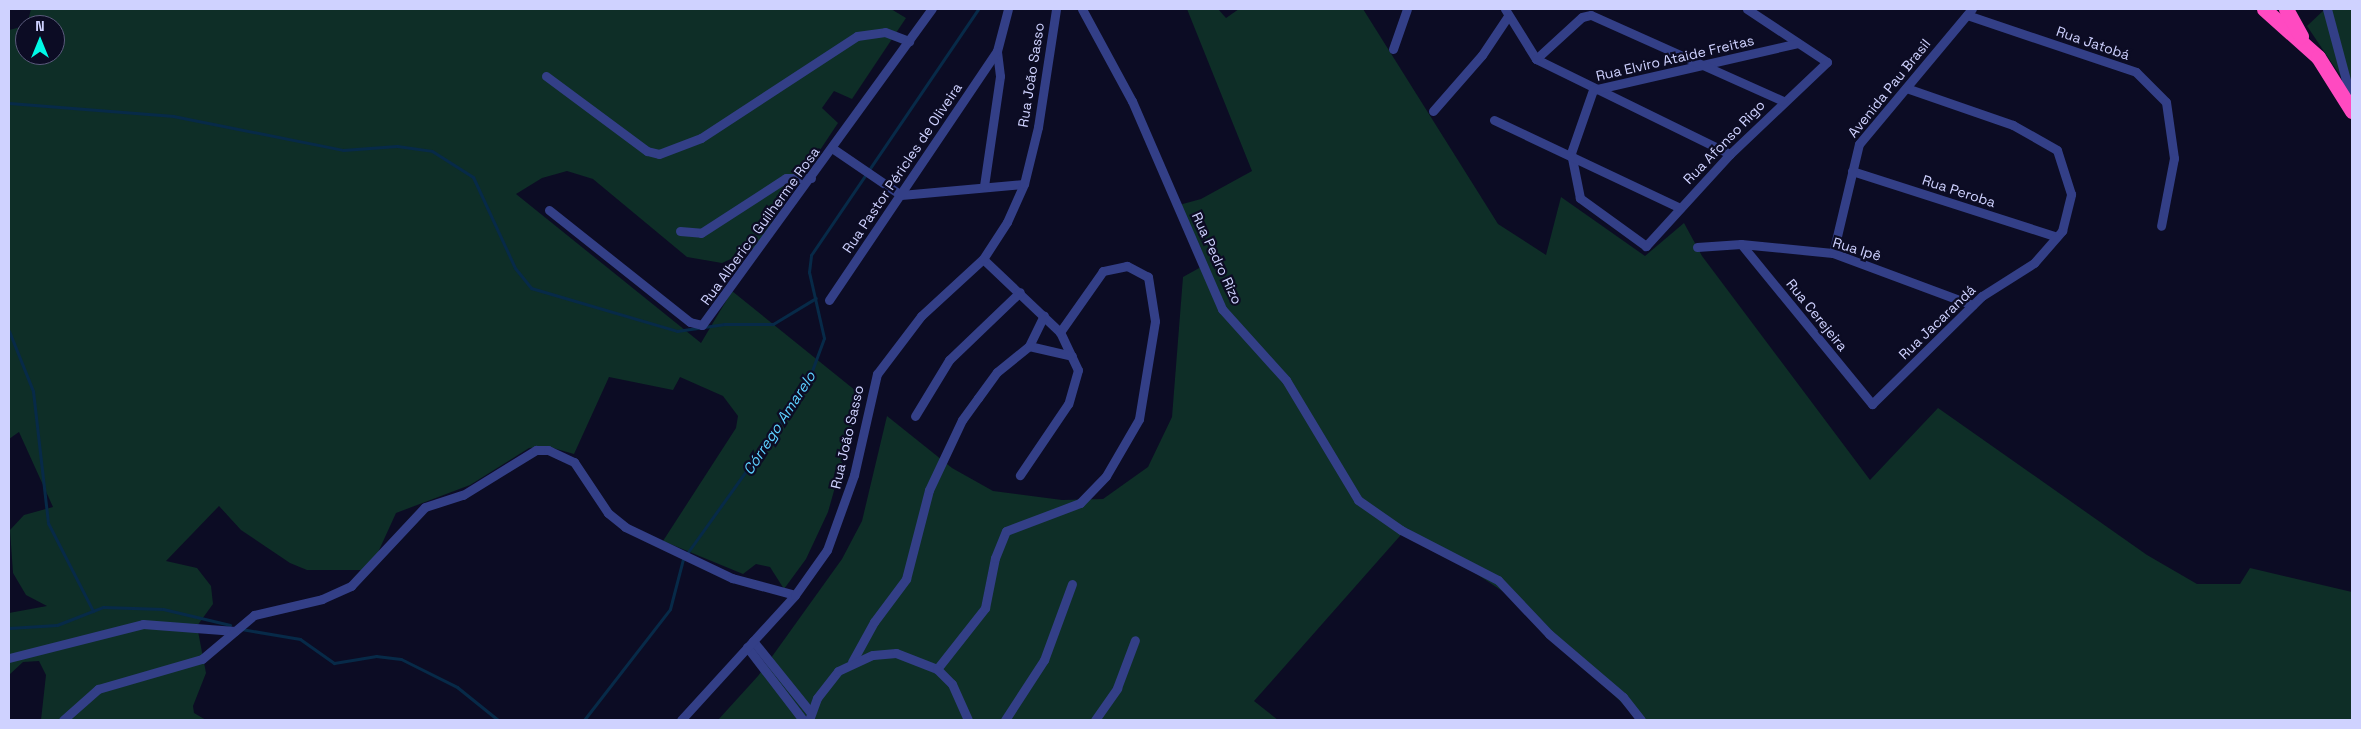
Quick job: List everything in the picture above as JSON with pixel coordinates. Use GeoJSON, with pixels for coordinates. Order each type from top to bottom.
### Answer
{"type":"FeatureCollection","features":[{"type":"Feature","properties":{"kind":"highway"},"geometry":{"type":"LineString","coordinates":[[2264,9],[2304,41]]}},
{"type":"Feature","properties":{"kind":"highway"},"geometry":{"type":"LineString","coordinates":[[2286,9],[2304,41],[2352,111]]}},
{"type":"Feature","properties":{"kind":"street","name":"Rua Alberico Guilherme Rosa"},"geometry":{"type":"LineString","coordinates":[[550,210],[690,322],[702,325],[811,178],[932,9]]}},
{"type":"Feature","properties":{"kind":"street"},"geometry":{"type":"LineString","coordinates":[[984,186],[1000,76],[998,51],[1008,9]]}},
{"type":"Feature","properties":{"kind":"street","name":"Rua João Sasso"},"geometry":{"type":"LineString","coordinates":[[681,720],[795,594],[837,530],[877,374],[920,316],[983,259],[1024,184],[1038,127],[1056,9]]}},
{"type":"Feature","properties":{"kind":"street","name":"Rua Pedro Rizo"},"geometry":{"type":"LineString","coordinates":[[1082,9],[1132,101],[1222,309],[1286,380],[1358,500],[1401,530],[1498,580],[1549,634],[1623,697],[1641,720]]}},
{"type":"Feature","properties":{"kind":"street"},"geometry":{"type":"LineString","coordinates":[[1393,49],[1407,9]]}},
{"type":"Feature","properties":{"kind":"street"},"geometry":{"type":"LineString","coordinates":[[1746,9],[1798,43]]}},
{"type":"Feature","properties":{"kind":"street"},"geometry":{"type":"LineString","coordinates":[[2327,9],[2352,102]]}},
{"type":"Feature","properties":{"kind":"street"},"geometry":{"type":"LineString","coordinates":[[1433,111],[1482,55],[1506,12],[1536,59],[1593,90],[1730,154]]}},
{"type":"Feature","properties":{"kind":"street","name":"Avenida Pau Brasil"},"geometry":{"type":"LineString","coordinates":[[1833,254],[1858,144],[1969,12]]}},
{"type":"Feature","properties":{"kind":"street","name":"Rua Jatobá"},"geometry":{"type":"LineString","coordinates":[[1969,12],[2136,72],[2166,102],[2174,158],[2160,226]]}},
{"type":"Feature","properties":{"kind":"street"},"geometry":{"type":"LineString","coordinates":[[1536,59],[1582,17],[1590,15],[1783,101]]}},
{"type":"Feature","properties":{"kind":"street"},"geometry":{"type":"LineString","coordinates":[[546,76],[646,151],[659,154],[701,138],[857,36],[885,32],[909,41]]}},
{"type":"Feature","properties":{"kind":"street","name":"Rua Afonso Rigo"},"geometry":{"type":"LineString","coordinates":[[1571,153],[1582,200],[1646,246],[1730,154],[1783,101],[1827,62],[1798,43]]}},
{"type":"Feature","properties":{"kind":"street","name":"Rua Elviro Ataide Freitas"},"geometry":{"type":"LineString","coordinates":[[1571,153],[1593,90],[1798,43]]}},
{"type":"Feature","properties":{"kind":"street","name":"Rua Pastor Péricles de Oliveira"},"geometry":{"type":"LineString","coordinates":[[829,300],[998,51]]}},
{"type":"Feature","properties":{"kind":"street","name":"Rua Jacarandá"},"geometry":{"type":"LineString","coordinates":[[1872,404],[1973,305],[2034,263],[2057,237],[2071,194],[2058,150],[2012,126],[1906,88]]}},
{"type":"Feature","properties":{"kind":"street"},"geometry":{"type":"LineString","coordinates":[[1494,120],[1571,153],[1680,208]]}},
{"type":"Feature","properties":{"kind":"street"},"geometry":{"type":"LineString","coordinates":[[832,148],[901,195],[918,197],[984,186],[1024,184]]}},
{"type":"Feature","properties":{"kind":"street","name":"Rua Peroba"},"geometry":{"type":"LineString","coordinates":[[1852,172],[2057,237]]}},
{"type":"Feature","properties":{"kind":"street"},"geometry":{"type":"LineString","coordinates":[[680,231],[701,233],[786,178],[811,178]]}},
{"type":"Feature","properties":{"kind":"street","name":"Rua Ipê"},"geometry":{"type":"LineString","coordinates":[[1697,247],[1741,244],[1833,254],[1973,305]]}},
{"type":"Feature","properties":{"kind":"street","name":"Rua Cerejeira"},"geometry":{"type":"LineString","coordinates":[[1741,244],[1872,404]]}},
{"type":"Feature","properties":{"kind":"street"},"geometry":{"type":"LineString","coordinates":[[983,259],[1020,292],[1060,332],[1078,370],[1070,398],[1020,475]]}},
{"type":"Feature","properties":{"kind":"street"},"geometry":{"type":"LineString","coordinates":[[938,670],[985,608],[995,558],[1006,532],[1080,503],[1106,476],[1139,419],[1155,320],[1148,277],[1127,266],[1103,272],[1060,332]]}},
{"type":"Feature","properties":{"kind":"street"},"geometry":{"type":"LineString","coordinates":[[915,416],[948,360],[1020,292]]}},
{"type":"Feature","properties":{"kind":"street"},"geometry":{"type":"LineString","coordinates":[[750,644],[799,719],[808,714],[826,683],[852,662],[906,579],[919,518],[962,420],[997,372],[1029,346],[1044,315]]}},
{"type":"Feature","properties":{"kind":"street"},"geometry":{"type":"LineString","coordinates":[[1029,346],[1072,356]]}},
{"type":"Feature","properties":{"kind":"street"},"geometry":{"type":"LineString","coordinates":[[63,720],[98,689],[202,659],[254,615],[272,608],[322,599],[351,586],[425,507],[463,494],[536,450],[570,459],[615,521],[732,578],[795,594]]}},
{"type":"Feature","properties":{"kind":"street"},"geometry":{"type":"LineString","coordinates":[[1005,720],[1044,660],[1072,584]]}},
{"type":"Feature","properties":{"kind":"street"},"geometry":{"type":"LineString","coordinates":[[9,658],[143,624],[235,630]]}},
{"type":"Feature","properties":{"kind":"street"},"geometry":{"type":"LineString","coordinates":[[1096,720],[1117,688],[1135,640]]}},
{"type":"Feature","properties":{"kind":"street"},"geometry":{"type":"LineString","coordinates":[[750,644],[808,714]]}},
{"type":"Feature","properties":{"kind":"street"},"geometry":{"type":"LineString","coordinates":[[852,662],[896,653],[938,670],[952,684],[968,720]]}},
{"type":"Feature","properties":{"kind":"green space"},"geometry":{"type":"Polygon","coordinates":[[[31,9],[891,9],[906,18],[852,99],[834,91],[822,108],[838,123],[755,248],[722,263],[687,257],[593,179],[567,171],[542,178],[516,194],[701,343],[732,291],[861,395],[828,512],[806,559],[784,589],[770,567],[756,564],[743,574],[663,541],[736,428],[738,416],[723,396],[680,377],[673,390],[609,377],[574,454],[546,446],[529,448],[470,485],[396,513],[370,570],[307,570],[290,563],[241,530],[219,506],[166,561],[197,568],[211,586],[213,604],[197,626],[206,673],[193,706],[194,713],[206,720],[41,720],[46,675],[39,661],[23,662],[9,675],[9,613],[47,606],[26,595],[13,573],[10,530],[24,515],[53,507],[19,432],[9,439],[9,30],[15,28],[15,65],[65,65],[65,15],[30,15],[31,9]]]}},
{"type":"Feature","properties":{"kind":"green space"},"geometry":{"type":"Polygon","coordinates":[[[1187,9],[1218,9],[1226,18],[1239,9],[1363,9],[1498,224],[1546,255],[1561,197],[1645,256],[1684,223],[1702,256],[1870,480],[1938,408],[2147,555],[2197,584],[2240,584],[2250,568],[2352,592],[2352,720],[1639,720],[1525,606],[1407,528],[1254,701],[1278,720],[718,720],[758,676],[842,559],[862,521],[887,416],[952,468],[993,491],[1062,500],[1103,499],[1148,467],[1172,417],[1183,277],[1201,267],[1179,205],[1201,199],[1252,171],[1187,9]]]}},
{"type":"Feature","properties":{"kind":"green space"},"geometry":{"type":"Polygon","coordinates":[[[2325,9],[2352,9],[2352,93],[2307,26],[2325,9]]]}},
{"type":"Feature","properties":{"kind":"waterway","name":"Córrego Amarelo"},"geometry":{"type":"LineString","coordinates":[[584,720],[670,609],[683,559],[806,387],[824,338],[809,272],[811,255],[978,9]]}},
{"type":"Feature","properties":{"kind":"waterway"},"geometry":{"type":"LineString","coordinates":[[9,103],[173,116],[343,150],[397,146],[432,151],[473,177],[515,268],[531,288],[677,331],[724,324],[773,324],[816,298]]}},
{"type":"Feature","properties":{"kind":"waterway"},"geometry":{"type":"LineString","coordinates":[[9,331],[33,391],[48,523],[93,611]]}},
{"type":"Feature","properties":{"kind":"waterway"},"geometry":{"type":"LineString","coordinates":[[9,628],[57,625],[103,607],[163,609],[230,625]]}},
{"type":"Feature","properties":{"kind":"waterway"},"geometry":{"type":"LineString","coordinates":[[241,629],[300,639],[334,663],[376,656],[401,659],[457,687],[498,720]]}}]}
